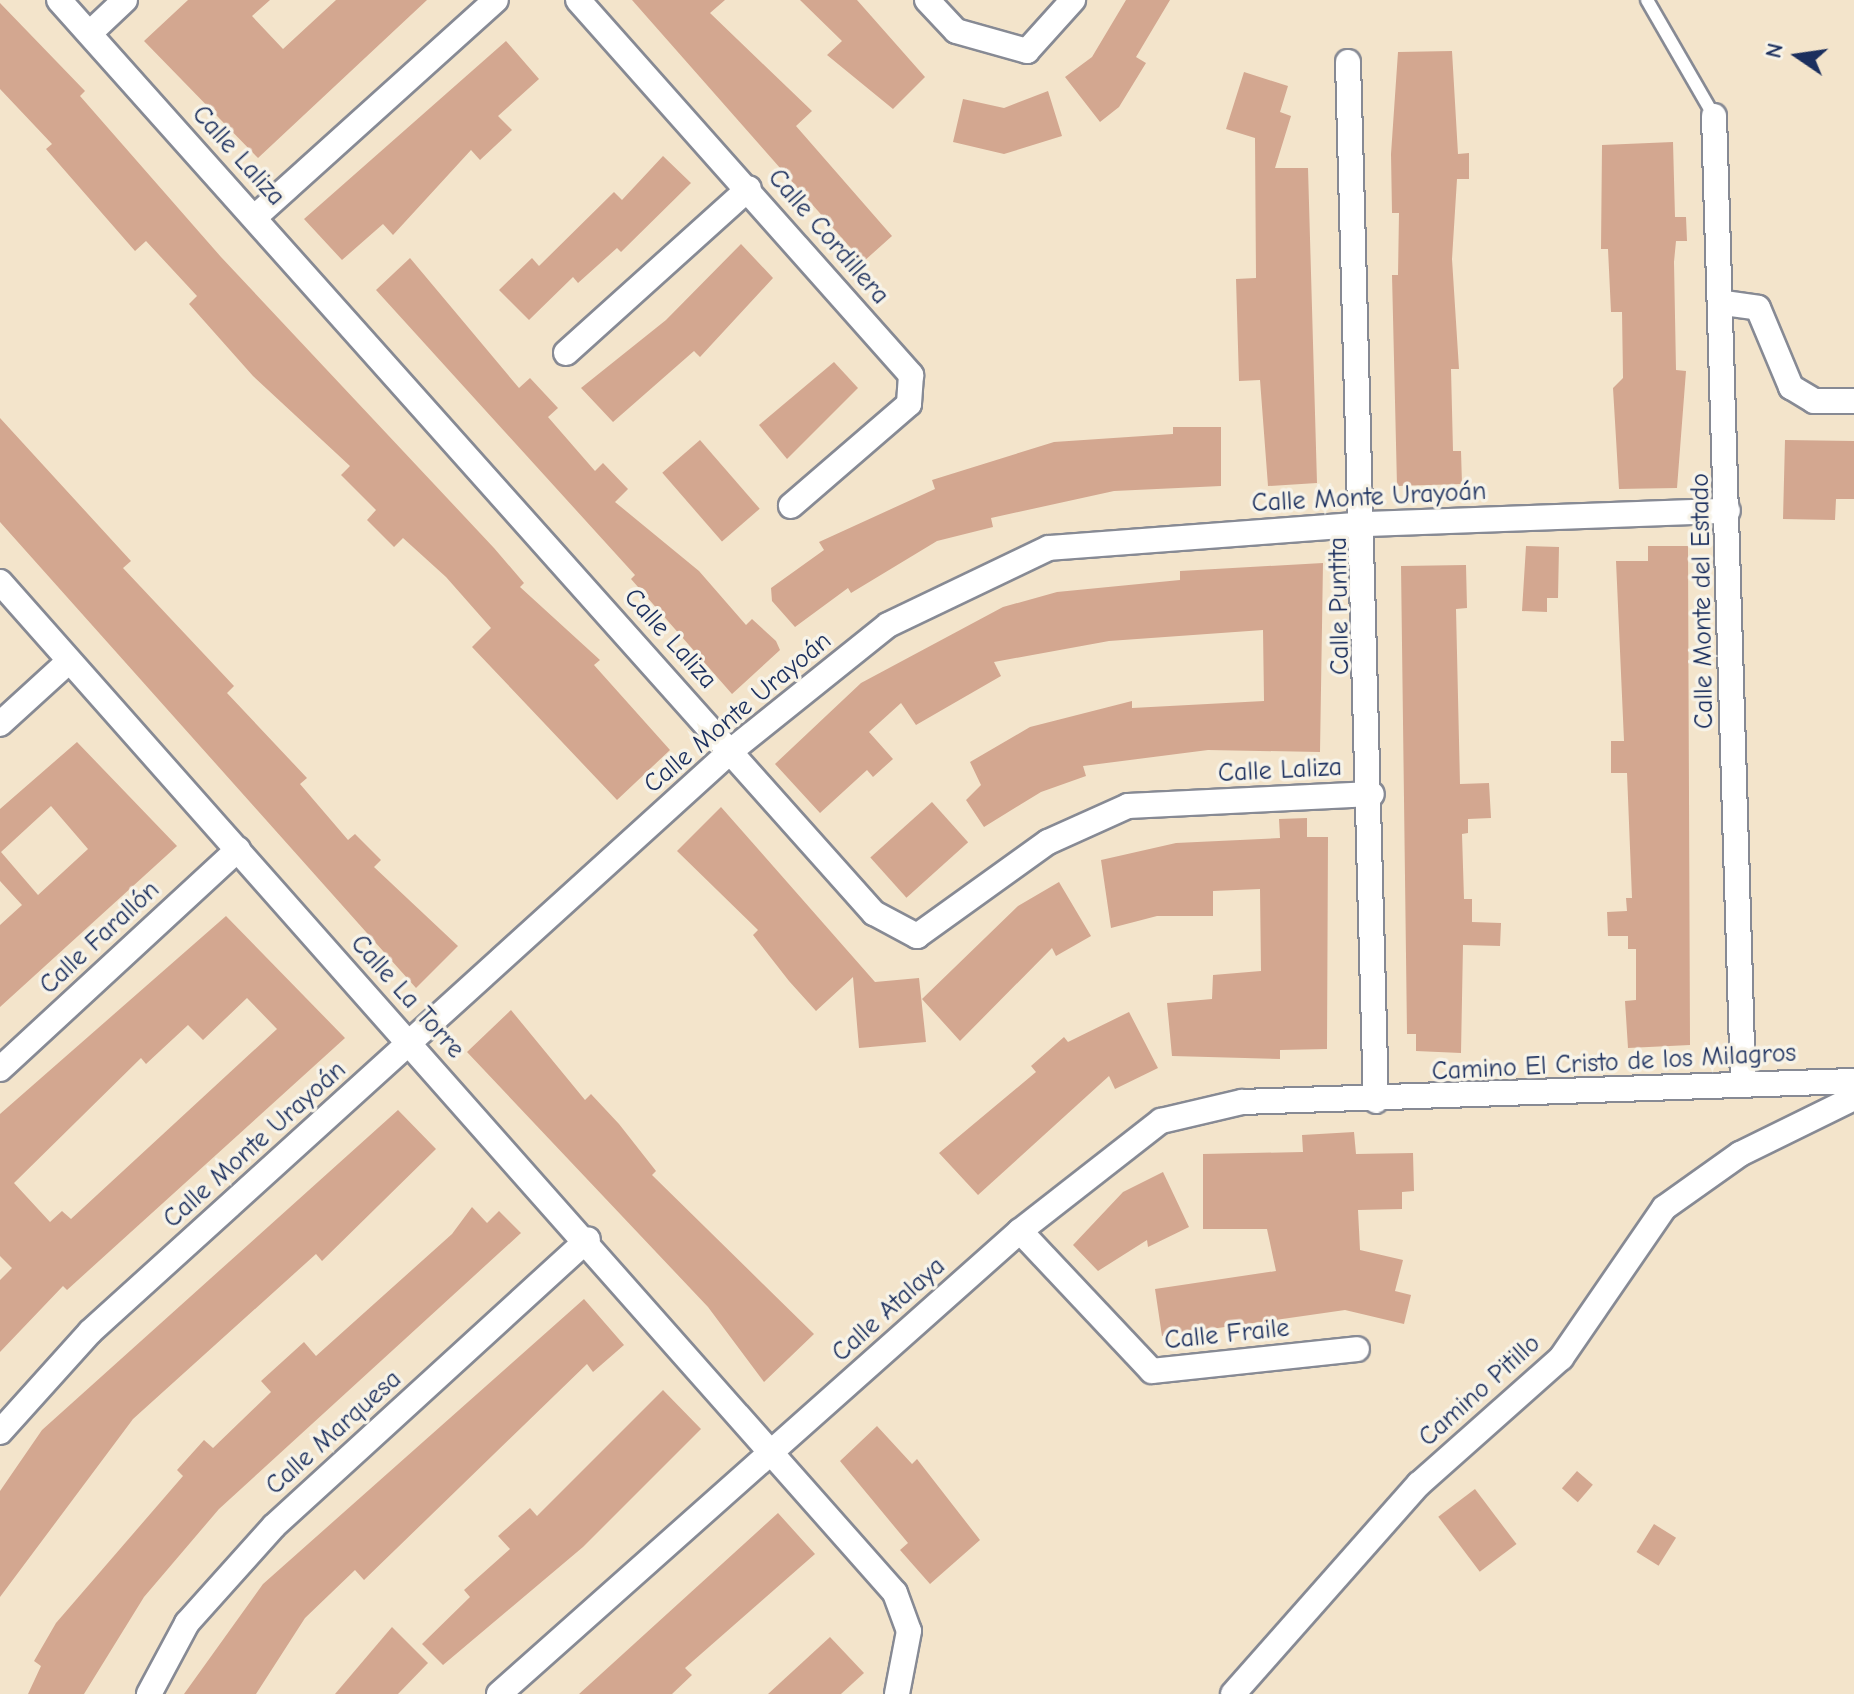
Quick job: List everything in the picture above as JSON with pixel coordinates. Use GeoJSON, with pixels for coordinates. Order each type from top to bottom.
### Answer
{"type":"FeatureCollection","features":[{"type":"Feature","properties":{"kind":"street","name":"Calle Laliza"},"geometry":{"type":"LineString","coordinates":[[59,0],[732,750],[874,913],[917,936],[1048,842],[1128,806],[1372,794]]}},
{"type":"Feature","properties":{"kind":"street"},"geometry":{"type":"LineString","coordinates":[[90,33],[125,0]]}},
{"type":"Feature","properties":{"kind":"street"},"geometry":{"type":"LineString","coordinates":[[255,217],[496,0]]}},
{"type":"Feature","properties":{"kind":"street","name":"Calle Cordillera"},"geometry":{"type":"LineString","coordinates":[[578,0],[749,188],[911,375],[909,404],[791,506]]}},
{"type":"Feature","properties":{"kind":"street"},"geometry":{"type":"LineString","coordinates":[[927,0],[956,31],[1027,51],[1073,0]]}},
{"type":"Feature","properties":{"kind":"street","name":"Calle Puntita"},"geometry":{"type":"LineString","coordinates":[[1348,62],[1366,524],[1376,1101]]}},
{"type":"Feature","properties":{"kind":"street","name":"Calle Monte del Estado"},"geometry":{"type":"LineString","coordinates":[[1714,116],[1724,303],[1743,1084]]}},
{"type":"Feature","properties":{"kind":"street"},"geometry":{"type":"LineString","coordinates":[[566,353],[749,188]]}},
{"type":"Feature","properties":{"kind":"street"},"geometry":{"type":"LineString","coordinates":[[1724,303],[1758,308],[1791,387],[1814,401],[1854,401]]}},
{"type":"Feature","properties":{"kind":"street","name":"Calle Monte Urayoán"},"geometry":{"type":"LineString","coordinates":[[0,1432],[90,1332],[732,750],[888,625],[1049,548],[1366,524],[1728,511]]}},
{"type":"Feature","properties":{"kind":"street","name":"Calle La Torre"},"geometry":{"type":"LineString","coordinates":[[0,582],[588,1239],[895,1593],[909,1631],[897,1694]]}},
{"type":"Feature","properties":{"kind":"street"},"geometry":{"type":"LineString","coordinates":[[0,724],[69,661]]}},
{"type":"Feature","properties":{"kind":"street","name":"Calle Farallón"},"geometry":{"type":"LineString","coordinates":[[0,1069],[238,849]]}},
{"type":"Feature","properties":{"kind":"street","name":"Camino El Cristo de los Milagros"},"geometry":{"type":"LineString","coordinates":[[1376,1101],[1854,1081]]}},
{"type":"Feature","properties":{"kind":"street","name":"Camino Pitillo"},"geometry":{"type":"LineString","coordinates":[[1233,1694],[1419,1484],[1561,1358],[1664,1208],[1740,1154],[1854,1098]]}},
{"type":"Feature","properties":{"kind":"street","name":"Calle Atalaya"},"geometry":{"type":"LineString","coordinates":[[499,1694],[1020,1231],[1161,1121],[1242,1102],[1376,1101]]}},
{"type":"Feature","properties":{"kind":"street","name":"Calle Fraile"},"geometry":{"type":"LineString","coordinates":[[1020,1231],[1152,1371],[1357,1349]]}},
{"type":"Feature","properties":{"kind":"street","name":"Calle Marquesa"},"geometry":{"type":"LineString","coordinates":[[149,1694],[187,1623],[274,1526],[588,1239]]}},
{"type":"Feature","properties":{"kind":"lane"},"geometry":{"type":"LineString","coordinates":[[1647,0],[1714,116]]}},
{"type":"Feature","properties":{"kind":"building"},"geometry":{"type":"Polygon","coordinates":[[[188,0],[270,0],[252,16],[283,49],[336,0],[427,0],[258,158],[144,41],[188,0]]]}},
{"type":"Feature","properties":{"kind":"building"},"geometry":{"type":"Polygon","coordinates":[[[632,0],[725,0],[710,13],[812,111],[796,126],[892,236],[863,262],[632,0]]]}},
{"type":"Feature","properties":{"kind":"building"},"geometry":{"type":"Polygon","coordinates":[[[800,0],[857,0],[925,77],[893,109],[827,55],[842,41],[800,0]]]}},
{"type":"Feature","properties":{"kind":"building"},"geometry":{"type":"Polygon","coordinates":[[[1126,0],[1170,0],[1136,57],[1146,63],[1119,107],[1100,122],[1065,77],[1092,57],[1126,0]]]}},
{"type":"Feature","properties":{"kind":"building"},"geometry":{"type":"Polygon","coordinates":[[[0,3],[85,91],[80,96],[221,257],[494,548],[524,583],[520,587],[600,660],[594,665],[670,750],[617,800],[472,647],[491,628],[446,577],[403,538],[394,547],[367,520],[376,510],[341,475],[350,466],[253,376],[189,304],[197,296],[146,241],[135,251],[46,149],[52,144],[0,89],[0,3]]]}},
{"type":"Feature","properties":{"kind":"building"},"geometry":{"type":"Polygon","coordinates":[[[506,41],[539,79],[498,116],[512,130],[480,160],[471,150],[393,235],[383,224],[342,260],[304,219],[506,41]]]}},
{"type":"Feature","properties":{"kind":"building"},"geometry":{"type":"Polygon","coordinates":[[[1452,51],[1458,154],[1469,153],[1469,179],[1457,179],[1452,259],[1459,369],[1451,369],[1453,451],[1461,451],[1462,484],[1397,486],[1392,275],[1398,275],[1399,213],[1392,213],[1391,154],[1398,52],[1452,51]]]}},
{"type":"Feature","properties":{"kind":"building"},"geometry":{"type":"Polygon","coordinates":[[[1244,72],[1288,86],[1280,112],[1291,116],[1275,168],[1308,168],[1317,483],[1268,486],[1260,380],[1239,381],[1236,279],[1256,278],[1255,138],[1226,129],[1244,72]]]}},
{"type":"Feature","properties":{"kind":"building"},"geometry":{"type":"Polygon","coordinates":[[[1048,91],[1062,136],[1004,154],[953,142],[963,99],[1004,108],[1048,91]]]}},
{"type":"Feature","properties":{"kind":"building"},"geometry":{"type":"Polygon","coordinates":[[[1673,142],[1675,217],[1686,217],[1687,241],[1676,241],[1674,262],[1676,370],[1686,371],[1677,488],[1619,489],[1613,388],[1623,378],[1622,312],[1611,312],[1608,249],[1601,249],[1602,145],[1673,142]]]}},
{"type":"Feature","properties":{"kind":"building"},"geometry":{"type":"Polygon","coordinates":[[[663,156],[691,183],[621,252],[617,248],[578,283],[573,277],[529,320],[499,290],[532,258],[539,266],[614,192],[622,200],[663,156]]]}},
{"type":"Feature","properties":{"kind":"building"},"geometry":{"type":"Polygon","coordinates":[[[741,244],[773,278],[700,357],[694,351],[613,422],[581,388],[666,320],[741,244]]]}},
{"type":"Feature","properties":{"kind":"building"},"geometry":{"type":"Polygon","coordinates":[[[410,258],[519,388],[530,378],[558,408],[548,417],[595,471],[603,463],[628,489],[615,502],[699,571],[746,625],[752,619],[776,641],[780,650],[732,694],[631,579],[635,575],[376,290],[410,258]]]}},
{"type":"Feature","properties":{"kind":"building"},"geometry":{"type":"Polygon","coordinates":[[[834,362],[858,388],[787,459],[759,425],[834,362]]]}},
{"type":"Feature","properties":{"kind":"building"},"geometry":{"type":"Polygon","coordinates":[[[0,418],[131,561],[123,568],[234,686],[227,693],[307,778],[300,784],[348,840],[355,834],[381,860],[374,867],[458,946],[416,988],[0,522],[0,418]]]}},
{"type":"Feature","properties":{"kind":"building"},"geometry":{"type":"Polygon","coordinates":[[[1173,427],[1221,427],[1221,486],[1114,491],[991,518],[993,527],[937,541],[851,593],[848,588],[795,627],[772,601],[771,588],[824,550],[819,542],[935,489],[932,480],[1054,442],[1173,434],[1173,427]]]}},
{"type":"Feature","properties":{"kind":"building"},"geometry":{"type":"Polygon","coordinates":[[[700,440],[760,509],[722,541],[662,473],[700,440]]]}},
{"type":"Feature","properties":{"kind":"building"},"geometry":{"type":"Polygon","coordinates":[[[1785,440],[1854,441],[1854,499],[1836,499],[1835,520],[1783,519],[1785,440]]]}},
{"type":"Feature","properties":{"kind":"building"},"geometry":{"type":"Polygon","coordinates":[[[1526,546],[1559,547],[1558,598],[1547,598],[1547,612],[1522,611],[1526,546]]]}},
{"type":"Feature","properties":{"kind":"building"},"geometry":{"type":"Polygon","coordinates":[[[1648,546],[1688,546],[1690,1045],[1628,1048],[1625,1001],[1636,1000],[1636,949],[1628,949],[1628,936],[1608,936],[1607,912],[1627,911],[1626,898],[1632,898],[1627,773],[1611,773],[1611,741],[1624,741],[1616,561],[1648,561],[1648,546]]]}},
{"type":"Feature","properties":{"kind":"building"},"geometry":{"type":"Polygon","coordinates":[[[1323,563],[1320,752],[1208,750],[1083,766],[1086,776],[1041,792],[984,827],[966,800],[981,785],[970,762],[1030,727],[1132,701],[1132,708],[1264,701],[1263,630],[1109,641],[994,662],[1001,676],[916,725],[901,703],[869,732],[893,759],[873,777],[867,770],[820,813],[775,764],[861,683],[1003,607],[1057,592],[1180,580],[1180,571],[1323,563]]]}},
{"type":"Feature","properties":{"kind":"building"},"geometry":{"type":"Polygon","coordinates":[[[1466,565],[1467,608],[1456,609],[1460,784],[1489,783],[1491,818],[1468,819],[1468,833],[1462,834],[1464,899],[1472,899],[1472,922],[1501,923],[1500,946],[1463,945],[1461,1053],[1416,1051],[1416,1034],[1407,1034],[1401,566],[1466,565]]]}},
{"type":"Feature","properties":{"kind":"building"},"geometry":{"type":"Polygon","coordinates":[[[77,742],[177,846],[0,1007],[0,925],[22,905],[0,881],[0,809],[77,742]],[[51,806],[1,852],[38,895],[88,849],[51,806]]]}},
{"type":"Feature","properties":{"kind":"building"},"geometry":{"type":"Polygon","coordinates":[[[932,802],[968,842],[906,898],[870,858],[932,802]]]}},
{"type":"Feature","properties":{"kind":"building"},"geometry":{"type":"Polygon","coordinates":[[[721,807],[875,982],[919,978],[926,1042],[859,1048],[853,977],[816,1011],[789,981],[753,935],[758,930],[677,851],[721,807]]]}},
{"type":"Feature","properties":{"kind":"building"},"geometry":{"type":"Polygon","coordinates":[[[1307,818],[1307,837],[1328,837],[1327,1049],[1280,1050],[1280,1059],[1172,1056],[1167,1003],[1212,999],[1213,975],[1261,971],[1260,889],[1213,891],[1213,916],[1157,916],[1111,928],[1101,860],[1176,843],[1280,838],[1279,819],[1307,818]]]}},
{"type":"Feature","properties":{"kind":"building"},"geometry":{"type":"Polygon","coordinates":[[[1059,882],[1091,936],[1056,956],[1052,948],[960,1041],[922,999],[1018,906],[1059,882]]]}},
{"type":"Feature","properties":{"kind":"building"},"geometry":{"type":"Polygon","coordinates":[[[226,916],[345,1038],[67,1290],[63,1286],[0,1352],[0,1280],[12,1268],[0,1256],[0,1114],[226,916]],[[247,998],[203,1040],[188,1025],[146,1064],[141,1058],[14,1183],[50,1222],[62,1211],[71,1219],[277,1029],[247,998]]]}},
{"type":"Feature","properties":{"kind":"building"},"geometry":{"type":"Polygon","coordinates":[[[511,1010],[585,1100],[591,1094],[619,1124],[656,1171],[652,1175],[814,1334],[764,1382],[708,1307],[467,1052],[511,1010]]]}},
{"type":"Feature","properties":{"kind":"building"},"geometry":{"type":"Polygon","coordinates":[[[1129,1012],[1158,1068],[1115,1089],[1109,1076],[978,1195],[939,1153],[1036,1072],[1031,1066],[1064,1037],[1068,1042],[1129,1012]]]}},
{"type":"Feature","properties":{"kind":"building"},"geometry":{"type":"Polygon","coordinates":[[[398,1110],[436,1149],[322,1261],[316,1254],[133,1419],[0,1597],[0,1491],[42,1430],[398,1110]]]}},
{"type":"Feature","properties":{"kind":"building"},"geometry":{"type":"Polygon","coordinates":[[[1354,1132],[1356,1154],[1413,1153],[1414,1191],[1402,1192],[1402,1209],[1358,1210],[1360,1250],[1403,1260],[1395,1291],[1411,1295],[1404,1324],[1345,1310],[1162,1336],[1155,1289],[1276,1271],[1267,1229],[1203,1229],[1203,1154],[1303,1152],[1302,1135],[1354,1132]]]}},
{"type":"Feature","properties":{"kind":"building"},"geometry":{"type":"Polygon","coordinates":[[[1163,1172],[1189,1227],[1148,1247],[1147,1240],[1098,1271],[1073,1245],[1123,1192],[1163,1172]]]}},
{"type":"Feature","properties":{"kind":"building"},"geometry":{"type":"Polygon","coordinates":[[[472,1207],[487,1223],[499,1211],[521,1233],[219,1509],[144,1597],[84,1694],[28,1694],[41,1666],[34,1661],[56,1623],[183,1476],[177,1470],[204,1440],[213,1448],[271,1392],[261,1381],[304,1342],[316,1356],[452,1234],[472,1207]]]}},
{"type":"Feature","properties":{"kind":"building"},"geometry":{"type":"Polygon","coordinates":[[[584,1299],[624,1345],[593,1372],[587,1364],[364,1580],[355,1570],[305,1618],[256,1694],[184,1694],[263,1584],[584,1299]]]}},
{"type":"Feature","properties":{"kind":"building"},"geometry":{"type":"Polygon","coordinates":[[[663,1390],[701,1429],[583,1547],[443,1665],[422,1644],[470,1597],[464,1590],[510,1549],[498,1536],[530,1508],[537,1516],[663,1390]]]}},
{"type":"Feature","properties":{"kind":"building"},"geometry":{"type":"Polygon","coordinates":[[[877,1426],[912,1464],[917,1459],[980,1540],[930,1584],[900,1550],[908,1543],[840,1461],[877,1426]]]}},
{"type":"Feature","properties":{"kind":"building"},"geometry":{"type":"Polygon","coordinates":[[[1577,1471],[1593,1485],[1578,1502],[1562,1488],[1577,1471]]]}},
{"type":"Feature","properties":{"kind":"building"},"geometry":{"type":"Polygon","coordinates":[[[1475,1489],[1517,1544],[1480,1572],[1438,1517],[1475,1489]]]}},
{"type":"Feature","properties":{"kind":"building"},"geometry":{"type":"Polygon","coordinates":[[[778,1513],[815,1554],[685,1668],[692,1675],[672,1694],[579,1694],[778,1513]]]}},
{"type":"Feature","properties":{"kind":"building"},"geometry":{"type":"Polygon","coordinates":[[[1654,1524],[1676,1538],[1659,1566],[1637,1552],[1654,1524]]]}},
{"type":"Feature","properties":{"kind":"building"},"geometry":{"type":"Polygon","coordinates":[[[392,1627],[428,1663],[398,1694],[335,1694],[392,1627]]]}},
{"type":"Feature","properties":{"kind":"building"},"geometry":{"type":"Polygon","coordinates":[[[830,1637],[864,1673],[841,1694],[768,1694],[830,1637]]]}}]}
